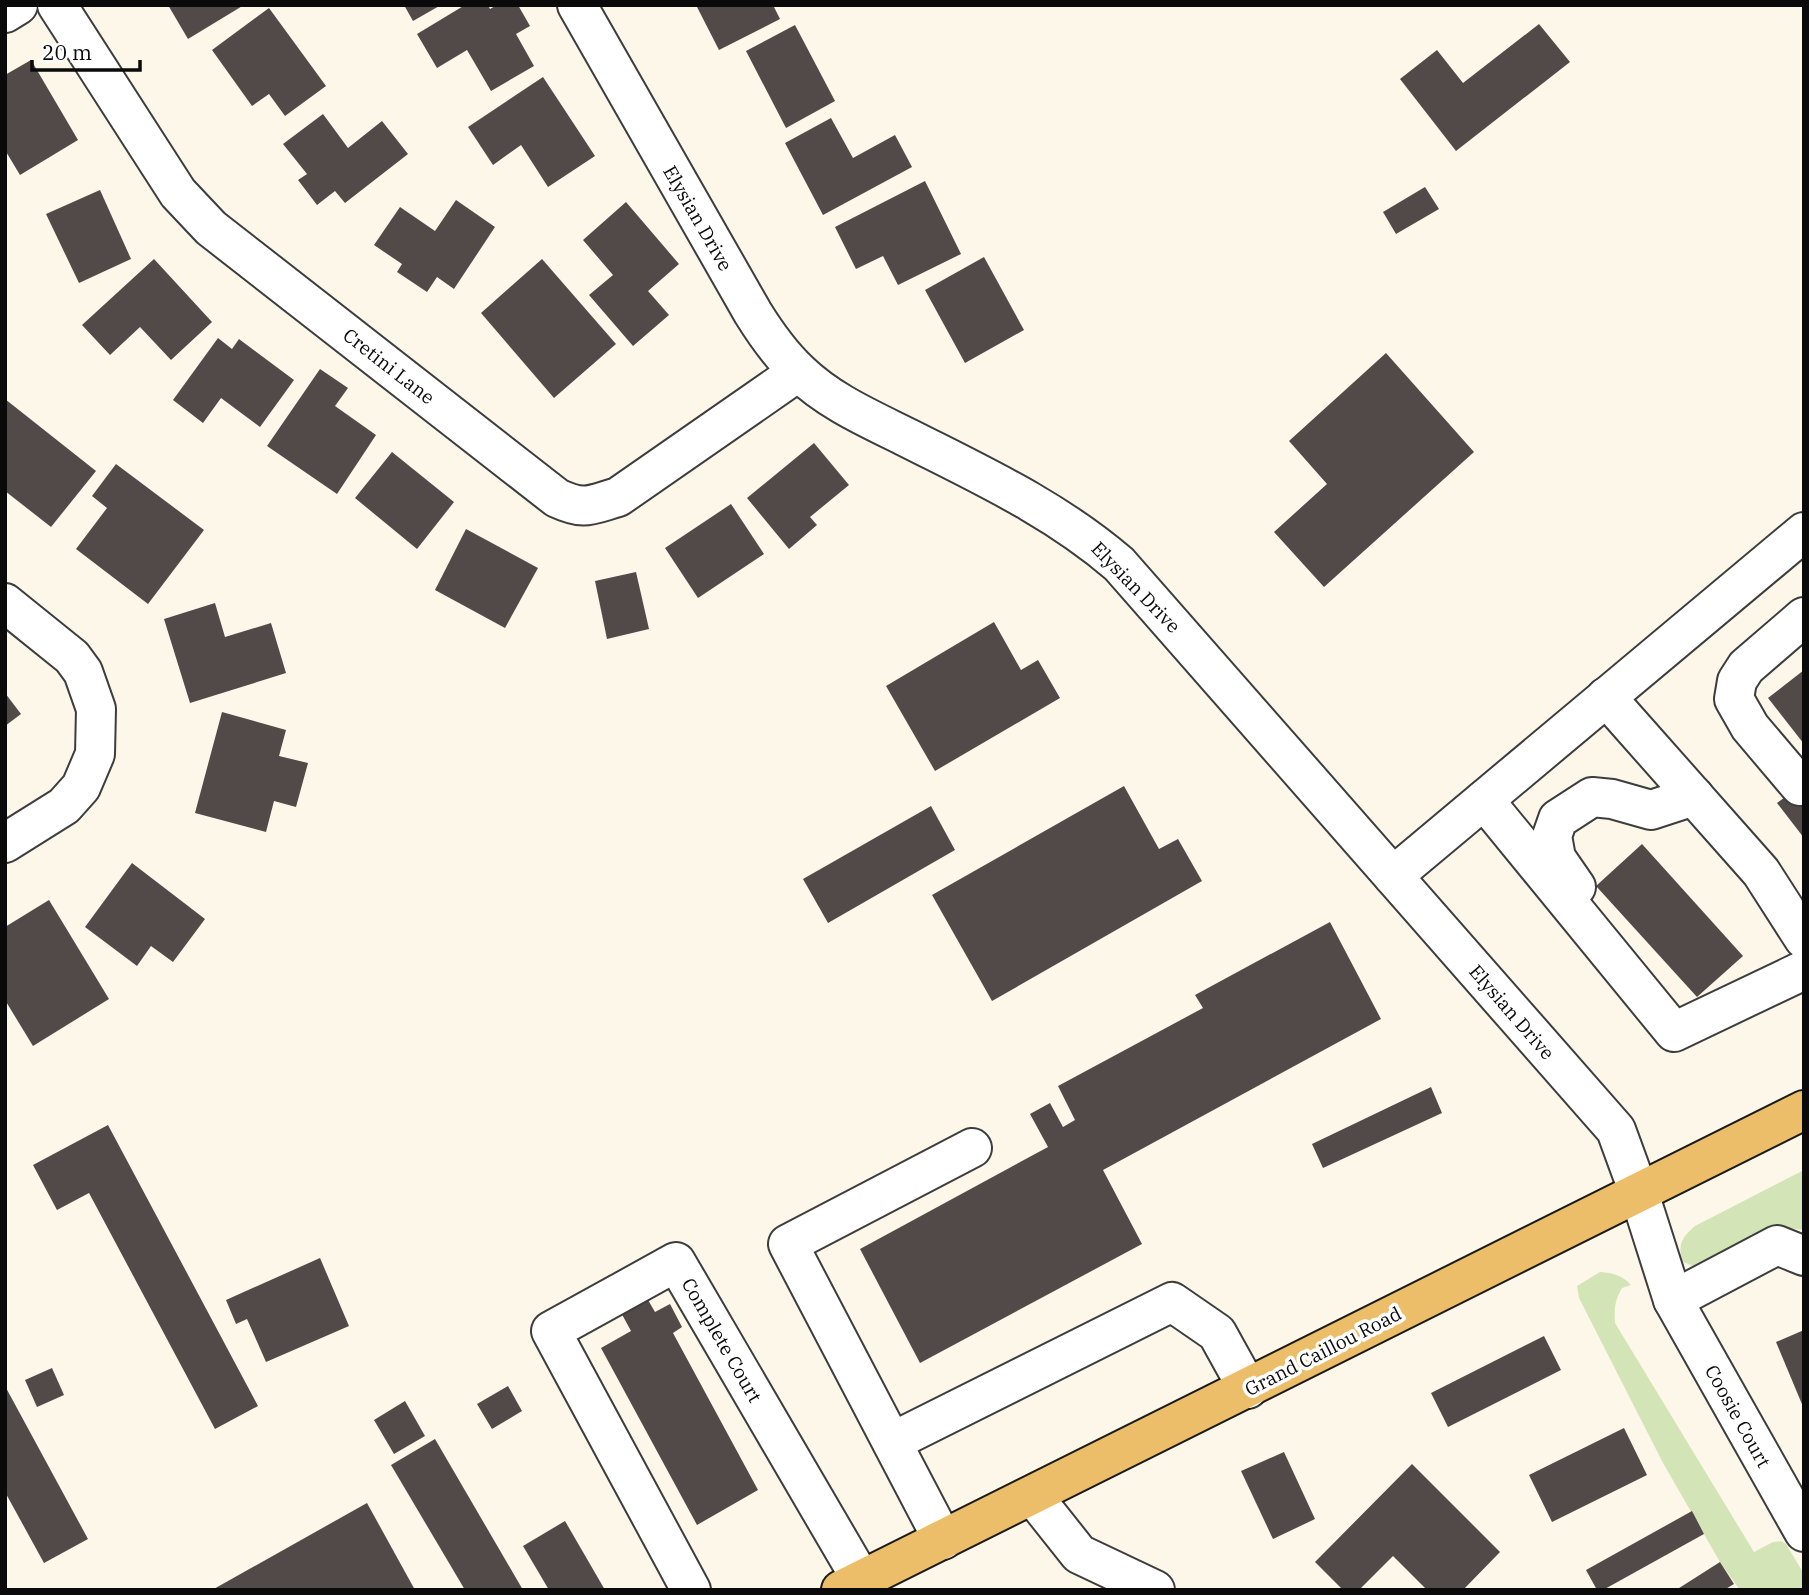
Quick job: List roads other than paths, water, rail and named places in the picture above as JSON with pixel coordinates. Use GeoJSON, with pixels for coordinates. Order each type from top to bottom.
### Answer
{"type":"FeatureCollection","features":[{"type":"Feature","properties":{"kind":"main road","name":"Grand Caillou Road"},"geometry":{"type":"LineString","coordinates":[[870,1582],[943,1540],[1804,1110]]}},
{"type":"Feature","properties":{"kind":"street"},"geometry":{"type":"LineString","coordinates":[[5,13],[18,5]]}},
{"type":"Feature","properties":{"kind":"street","name":"Cretini Lane"},"geometry":{"type":"LineString","coordinates":[[57,5],[178,194],[211,228],[557,498],[584,507],[618,497],[799,372]]}},
{"type":"Feature","properties":{"kind":"street","name":"Elysian Drive"},"geometry":{"type":"LineString","coordinates":[[577,5],[753,313],[770,339],[799,372],[835,401],[1038,505],[1090,539],[1119,564],[1616,1130],[1639,1193]]}},
{"type":"Feature","properties":{"kind":"street"},"geometry":{"type":"LineString","coordinates":[[1393,876],[1804,532]]}},
{"type":"Feature","properties":{"kind":"street"},"geometry":{"type":"LineString","coordinates":[[5,603],[72,657],[83,672],[96,709],[95,754],[80,787],[64,806],[5,843]]}},
{"type":"Feature","properties":{"kind":"street"},"geometry":{"type":"LineString","coordinates":[[1800,786],[1750,727],[1734,699],[1737,681],[1746,667],[1804,617]]}},
{"type":"Feature","properties":{"kind":"street"},"geometry":{"type":"LineString","coordinates":[[1606,697],[1761,872],[1804,939]]}},
{"type":"Feature","properties":{"kind":"street"},"geometry":{"type":"LineString","coordinates":[[1693,1021],[1568,878],[1556,858],[1552,836],[1558,819],[1592,797],[1612,799],[1651,810],[1694,796]]}},
{"type":"Feature","properties":{"kind":"street"},"geometry":{"type":"LineString","coordinates":[[1484,800],[1674,1032],[1804,970]]}},
{"type":"Feature","properties":{"kind":"street"},"geometry":{"type":"LineString","coordinates":[[943,1540],[788,1244],[972,1148]]}},
{"type":"Feature","properties":{"kind":"street","name":"Coosie Court"},"geometry":{"type":"LineString","coordinates":[[1639,1193],[1673,1300],[1804,1532]]}},
{"type":"Feature","properties":{"kind":"street"},"geometry":{"type":"LineString","coordinates":[[1673,1300],[1777,1245],[1804,1256]]}},
{"type":"Feature","properties":{"kind":"street","name":"Complete Court"},"geometry":{"type":"LineString","coordinates":[[691,1590],[551,1331],[676,1262],[870,1582]]}},
{"type":"Feature","properties":{"kind":"street"},"geometry":{"type":"LineString","coordinates":[[892,1442],[1172,1302],[1217,1333],[1248,1389]]}},
{"type":"Feature","properties":{"kind":"street"},"geometry":{"type":"LineString","coordinates":[[1033,1496],[1079,1555],[1154,1590]]}}]}
